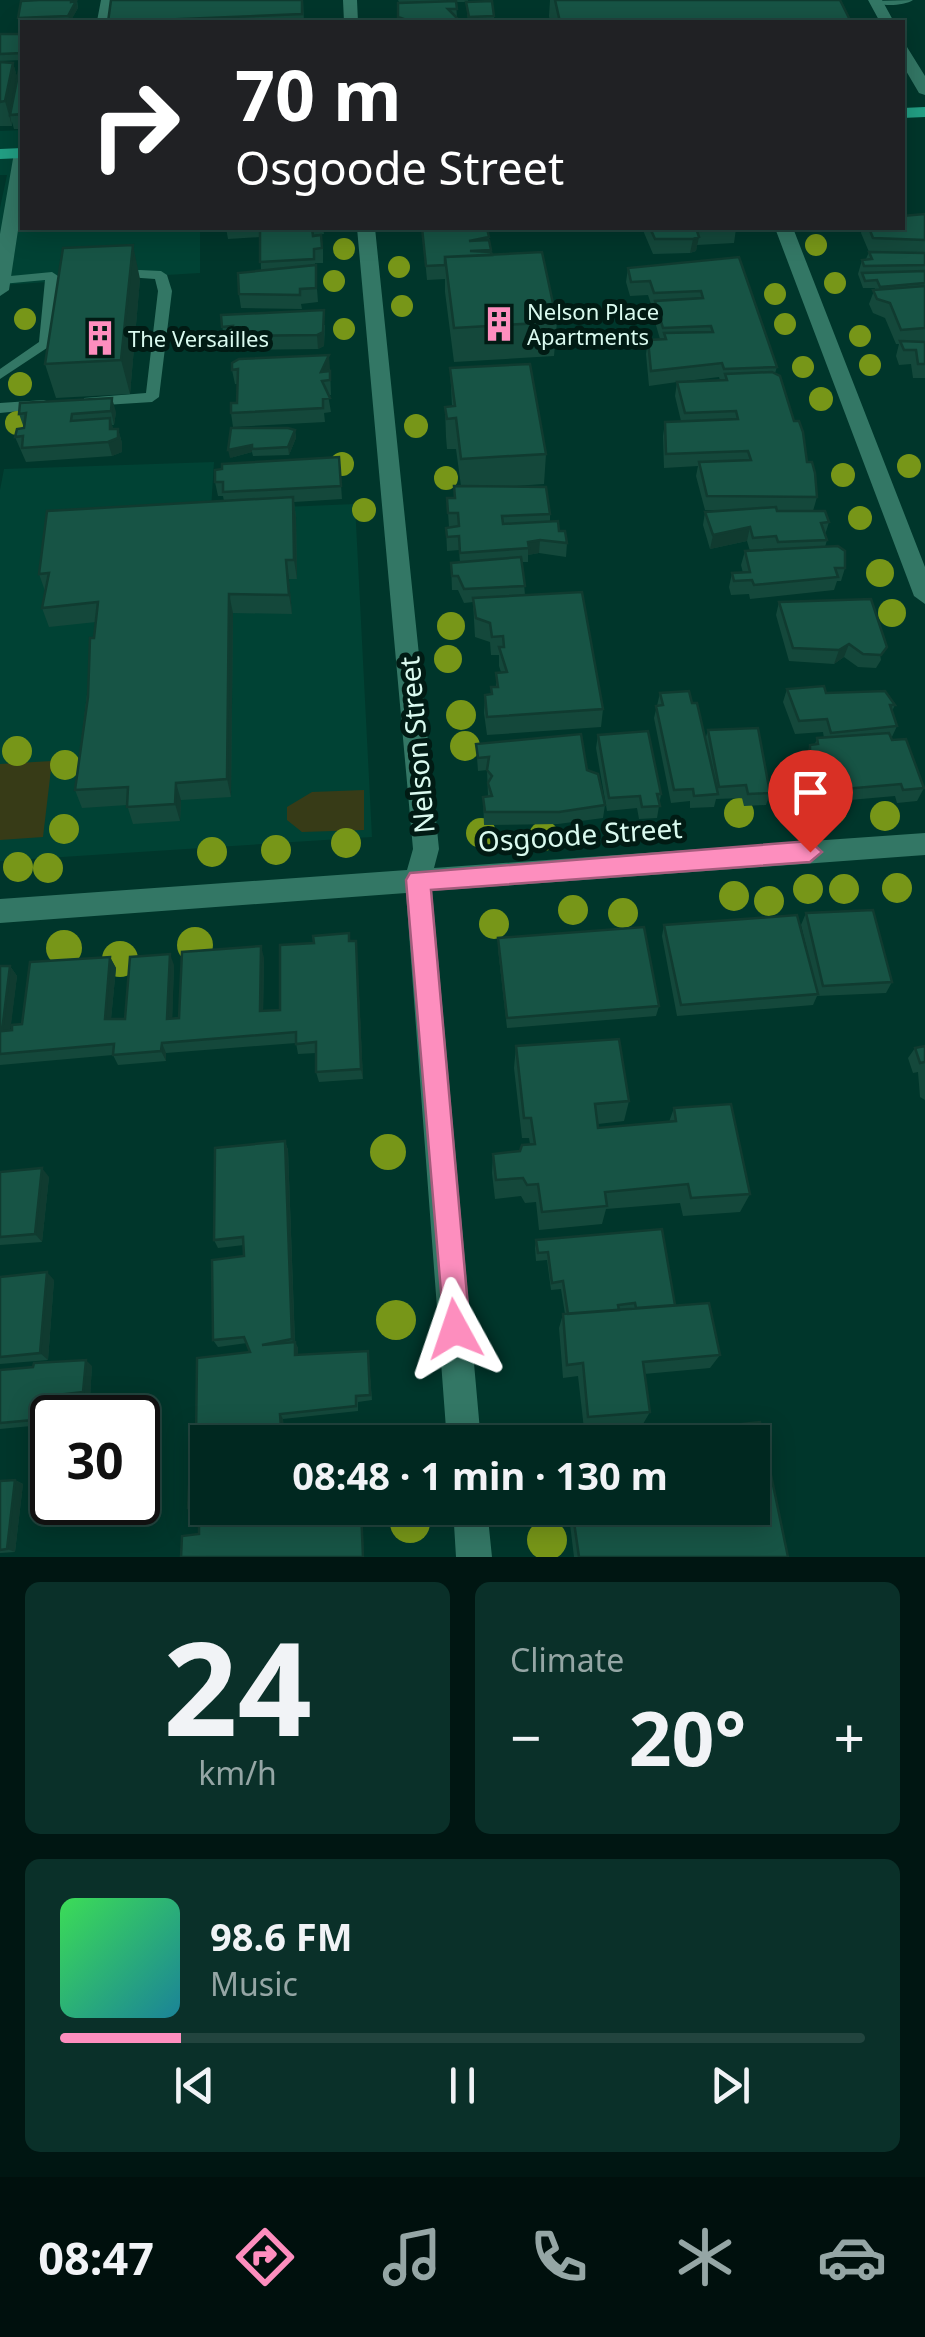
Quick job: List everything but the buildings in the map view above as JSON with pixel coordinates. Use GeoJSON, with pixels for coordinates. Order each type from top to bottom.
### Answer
{"type":"FeatureCollection","features":[{"type":"Feature","properties":{"kind":"street"},"geometry":{"type":"LineString","coordinates":[[905,55],[925,90]]}},
{"type":"Feature","properties":{"kind":"street"},"geometry":{"type":"LineString","coordinates":[[1,285],[20,166]]}},
{"type":"Feature","properties":{"kind":"street","name":"Nelson Street"},"geometry":{"type":"LineString","coordinates":[[366,230],[426,848],[418,880],[463,1425]]}},
{"type":"Feature","properties":{"kind":"street"},"geometry":{"type":"LineString","coordinates":[[785,230],[925,596]]}},
{"type":"Feature","properties":{"kind":"street","name":"Osgoode Street"},"geometry":{"type":"LineString","coordinates":[[0,911],[925,844]]}},
{"type":"Feature","properties":{"kind":"street"},"geometry":{"type":"LineString","coordinates":[[471,1525],[474,1557]]}},
{"type":"Feature","properties":{"kind":"lane"},"geometry":{"type":"LineString","coordinates":[[875,1],[908,0]]}},
{"type":"Feature","properties":{"kind":"lane"},"geometry":{"type":"LineString","coordinates":[[79,402],[152,397],[166,291],[161,275],[152,272],[92,274]]}},
{"type":"Feature","properties":{"kind":"lane"},"geometry":{"type":"LineString","coordinates":[[0,375],[46,344],[52,276]]}},
{"type":"Feature","properties":{"kind":"lane"},"geometry":{"type":"LineString","coordinates":[[1,285],[72,276]]}},
{"type":"Feature","properties":{"kind":"lane"},"geometry":{"type":"LineString","coordinates":[[0,408],[60,403]]}},
{"type":"Feature","properties":{"kind":"shaded area"},"geometry":{"type":"Polygon","coordinates":[[[20,130],[20,230],[200,230],[200,273],[0,285],[0,208],[7,175],[0,175],[0,131],[20,130]]]}},
{"type":"Feature","properties":{"kind":"shaded area"},"geometry":{"type":"Polygon","coordinates":[[[214,462],[211,510],[355,504],[372,837],[0,861],[0,490],[4,469],[214,462]]]}},
{"type":"Feature","properties":{"kind":"shaded area"},"geometry":{"type":"Polygon","coordinates":[[[52,761],[43,837],[0,840],[0,764],[52,761]]]}},
{"type":"Feature","properties":{"kind":"shaded area"},"geometry":{"type":"Polygon","coordinates":[[[364,790],[364,830],[302,832],[287,820],[287,807],[312,792],[364,790]]]}},
{"type":"Feature","properties":{"kind":"place","name":"Nelson Place Apartments"},"geometry":{"type":"Point","coordinates":[499,324]}},
{"type":"Feature","properties":{"kind":"place","name":"The Versailles"},"geometry":{"type":"Point","coordinates":[100,338]}},
{"type":"Feature","properties":{"kind":"route"},"geometry":{"type":"LineString","coordinates":[[455,1329],[418,880],[810,852]]}}]}
